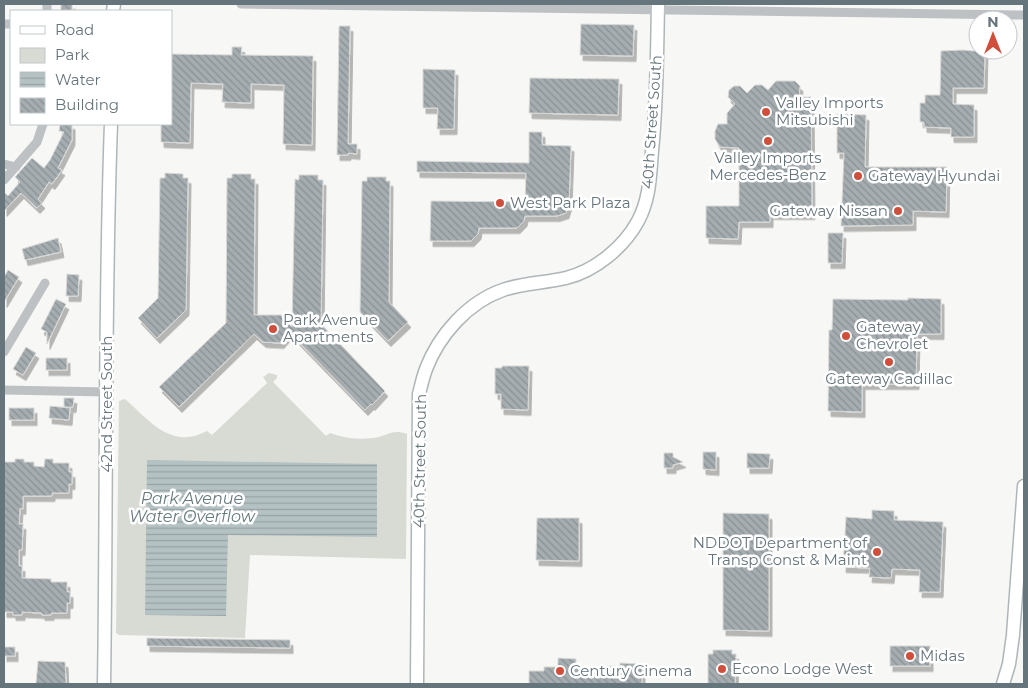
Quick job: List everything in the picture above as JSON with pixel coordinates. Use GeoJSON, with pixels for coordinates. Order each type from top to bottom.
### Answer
{"type":"FeatureCollection","features":[{"type":"Feature","properties":{"kind":"street"},"geometry":{"type":"LineString","coordinates":[[241,4],[658,7],[1024,15]]}},
{"type":"Feature","properties":{"kind":"street","name":"40th Street South"},"geometry":{"type":"LineString","coordinates":[[418,684],[419,394],[425,369],[438,345],[456,321],[480,300],[504,289],[567,278],[582,272],[611,254],[638,222],[649,189],[655,119],[658,7]]}},
{"type":"Feature","properties":{"kind":"street"},"geometry":{"type":"LineString","coordinates":[[4,180],[37,142],[43,125]]}},
{"type":"Feature","properties":{"kind":"street","name":"42nd Street South"},"geometry":{"type":"LineString","coordinates":[[104,684],[111,125]]}},
{"type":"Feature","properties":{"kind":"street"},"geometry":{"type":"LineString","coordinates":[[4,164],[16,167]]}},
{"type":"Feature","properties":{"kind":"street"},"geometry":{"type":"LineString","coordinates":[[4,352],[45,283]]}},
{"type":"Feature","properties":{"kind":"street"},"geometry":{"type":"LineString","coordinates":[[4,390],[107,392]]}},
{"type":"Feature","properties":{"kind":"street"},"geometry":{"type":"LineString","coordinates":[[1003,684],[1009,664],[1013,635],[1024,486]]}},
{"type":"Feature","properties":{"kind":"green space"},"geometry":{"type":"Polygon","coordinates":[[[269,373],[277,375],[273,382],[326,436],[330,433],[362,439],[378,437],[393,432],[407,434],[406,559],[250,555],[245,638],[119,635],[116,633],[119,401],[125,399],[152,424],[172,435],[194,436],[207,431],[212,435],[267,383],[263,377],[269,373]]]}},
{"type":"Feature","properties":{"kind":"water","name":"Park Avenue Water Overflow"},"geometry":{"type":"Polygon","coordinates":[[[147,460],[377,464],[377,537],[228,535],[226,616],[145,615],[147,460]]]}},
{"type":"Feature","properties":{"kind":"building"},"geometry":{"type":"Polygon","coordinates":[[[61,4],[72,4],[72,10],[61,10],[61,4]]]}},
{"type":"Feature","properties":{"kind":"building"},"geometry":{"type":"Polygon","coordinates":[[[581,24],[634,25],[633,56],[580,55],[581,24]]]}},
{"type":"Feature","properties":{"kind":"building"},"geometry":{"type":"Polygon","coordinates":[[[339,26],[350,26],[348,144],[357,144],[357,154],[348,153],[348,155],[337,155],[339,26]]]}},
{"type":"Feature","properties":{"kind":"building"},"geometry":{"type":"Polygon","coordinates":[[[232,47],[242,47],[241,55],[313,56],[312,145],[283,144],[284,85],[251,84],[251,103],[222,102],[223,84],[191,83],[190,143],[161,142],[161,125],[172,125],[172,54],[232,55],[232,47]]]}},
{"type":"Feature","properties":{"kind":"building"},"geometry":{"type":"Polygon","coordinates":[[[968,50],[968,60],[985,60],[984,88],[953,88],[953,104],[974,105],[974,137],[951,137],[951,128],[924,127],[924,122],[920,122],[920,103],[925,103],[925,95],[940,95],[941,51],[968,50]]]}},
{"type":"Feature","properties":{"kind":"building"},"geometry":{"type":"Polygon","coordinates":[[[423,69],[455,70],[454,129],[437,129],[438,108],[423,108],[423,69]]]}},
{"type":"Feature","properties":{"kind":"building"},"geometry":{"type":"Polygon","coordinates":[[[530,78],[619,79],[618,115],[529,113],[530,78]]]}},
{"type":"Feature","properties":{"kind":"building"},"geometry":{"type":"Polygon","coordinates":[[[776,81],[795,81],[800,86],[799,97],[811,97],[812,214],[770,214],[770,222],[739,222],[738,239],[706,238],[706,206],[739,206],[739,148],[720,147],[715,139],[715,131],[718,124],[727,124],[727,113],[735,104],[728,97],[729,90],[734,86],[740,86],[747,93],[755,85],[762,85],[768,90],[776,81]]]}},
{"type":"Feature","properties":{"kind":"building"},"geometry":{"type":"Polygon","coordinates":[[[837,114],[866,115],[865,167],[947,167],[946,212],[913,211],[913,225],[841,226],[844,153],[837,153],[837,114]]]}},
{"type":"Feature","properties":{"kind":"building"},"geometry":{"type":"Polygon","coordinates":[[[60,125],[72,125],[72,140],[58,168],[62,170],[52,184],[49,182],[38,199],[42,203],[37,208],[21,193],[4,211],[4,192],[8,196],[20,182],[15,177],[32,158],[44,168],[64,132],[59,131],[60,125]]]}},
{"type":"Feature","properties":{"kind":"building","name":"West Park Plaza"},"geometry":{"type":"Polygon","coordinates":[[[529,132],[542,132],[542,145],[571,146],[569,203],[566,213],[557,216],[525,216],[524,221],[517,228],[479,228],[478,234],[471,241],[430,241],[431,201],[525,202],[526,173],[417,172],[417,161],[529,163],[529,132]]]}},
{"type":"Feature","properties":{"kind":"building"},"geometry":{"type":"Polygon","coordinates":[[[165,173],[183,174],[183,178],[188,178],[186,310],[157,338],[138,318],[158,298],[160,178],[165,178],[165,173]]]}},
{"type":"Feature","properties":{"kind":"building"},"geometry":{"type":"Polygon","coordinates":[[[232,174],[251,174],[251,179],[255,179],[254,315],[281,315],[292,327],[295,179],[299,180],[299,175],[318,175],[318,180],[323,180],[321,324],[385,391],[365,410],[292,335],[292,330],[281,343],[263,342],[254,334],[179,407],[159,387],[226,323],[227,178],[232,178],[232,174]]]}},
{"type":"Feature","properties":{"kind":"building"},"geometry":{"type":"Polygon","coordinates":[[[367,177],[386,177],[386,181],[390,181],[389,302],[408,322],[388,341],[360,312],[362,181],[367,181],[367,177]]]}},
{"type":"Feature","properties":{"kind":"building"},"geometry":{"type":"Polygon","coordinates":[[[828,233],[843,233],[842,263],[828,263],[828,233]]]}},
{"type":"Feature","properties":{"kind":"building"},"geometry":{"type":"Polygon","coordinates":[[[58,238],[61,252],[25,260],[22,249],[58,238]]]}},
{"type":"Feature","properties":{"kind":"building"},"geometry":{"type":"Polygon","coordinates":[[[8,270],[19,277],[4,302],[4,277],[8,270]]]}},
{"type":"Feature","properties":{"kind":"building"},"geometry":{"type":"Polygon","coordinates":[[[67,274],[79,275],[78,296],[66,296],[67,274]]]}},
{"type":"Feature","properties":{"kind":"building"},"geometry":{"type":"Polygon","coordinates":[[[908,298],[941,299],[941,334],[917,334],[916,384],[862,384],[862,412],[828,411],[829,330],[832,330],[833,299],[908,300],[908,298]]]}},
{"type":"Feature","properties":{"kind":"building"},"geometry":{"type":"Polygon","coordinates":[[[56,299],[66,304],[47,344],[47,332],[41,329],[56,299]]]}},
{"type":"Feature","properties":{"kind":"building"},"geometry":{"type":"Polygon","coordinates":[[[26,347],[36,353],[23,375],[13,369],[26,347]]]}},
{"type":"Feature","properties":{"kind":"building"},"geometry":{"type":"Polygon","coordinates":[[[46,358],[67,358],[67,370],[46,370],[46,358]]]}},
{"type":"Feature","properties":{"kind":"building"},"geometry":{"type":"Polygon","coordinates":[[[502,366],[529,366],[528,410],[501,409],[501,394],[495,394],[495,368],[502,368],[502,366]]]}},
{"type":"Feature","properties":{"kind":"building"},"geometry":{"type":"Polygon","coordinates":[[[64,398],[74,398],[73,407],[64,407],[64,398]]]}},
{"type":"Feature","properties":{"kind":"building"},"geometry":{"type":"Polygon","coordinates":[[[50,406],[70,408],[69,420],[49,418],[50,406]]]}},
{"type":"Feature","properties":{"kind":"building"},"geometry":{"type":"Polygon","coordinates":[[[9,408],[34,408],[34,420],[9,420],[9,408]]]}},
{"type":"Feature","properties":{"kind":"building"},"geometry":{"type":"Polygon","coordinates":[[[703,452],[716,452],[716,470],[703,469],[703,452]]]}},
{"type":"Feature","properties":{"kind":"building"},"geometry":{"type":"Polygon","coordinates":[[[664,453],[673,453],[673,457],[683,462],[673,465],[673,468],[664,468],[664,453]]]}},
{"type":"Feature","properties":{"kind":"building"},"geometry":{"type":"Polygon","coordinates":[[[747,453],[770,454],[769,468],[747,468],[747,453]]]}},
{"type":"Feature","properties":{"kind":"building"},"geometry":{"type":"Polygon","coordinates":[[[15,459],[24,459],[24,462],[34,462],[34,466],[44,467],[45,459],[53,459],[53,463],[69,463],[69,472],[72,472],[72,484],[69,484],[69,493],[52,493],[52,496],[23,496],[23,509],[20,508],[19,524],[23,524],[22,550],[19,550],[19,566],[22,566],[22,578],[51,579],[51,582],[67,582],[67,592],[70,592],[70,603],[67,603],[67,613],[42,615],[42,613],[22,612],[22,615],[13,615],[13,612],[4,612],[4,462],[15,462],[15,459]]]}},
{"type":"Feature","properties":{"kind":"building","name":"NDDOT Department of Transp Const & Maint"},"geometry":{"type":"Polygon","coordinates":[[[872,510],[894,511],[894,520],[943,522],[940,592],[919,592],[920,570],[892,569],[891,578],[869,577],[870,568],[843,567],[846,517],[872,519],[872,510]]]}},
{"type":"Feature","properties":{"kind":"building"},"geometry":{"type":"Polygon","coordinates":[[[723,513],[769,514],[769,631],[723,630],[723,513]]]}},
{"type":"Feature","properties":{"kind":"building"},"geometry":{"type":"Polygon","coordinates":[[[537,518],[579,518],[579,561],[536,560],[537,518]]]}},
{"type":"Feature","properties":{"kind":"building"},"geometry":{"type":"Polygon","coordinates":[[[147,638],[290,640],[290,648],[147,646],[147,638]]]}},
{"type":"Feature","properties":{"kind":"building","name":"Midas"},"geometry":{"type":"Polygon","coordinates":[[[890,646],[930,646],[930,666],[890,666],[890,646]]]}},
{"type":"Feature","properties":{"kind":"building"},"geometry":{"type":"Polygon","coordinates":[[[4,647],[15,647],[15,656],[4,656],[4,647]]]}},
{"type":"Feature","properties":{"kind":"building","name":"Econo Lodge West"},"geometry":{"type":"Polygon","coordinates":[[[713,650],[732,650],[732,654],[736,654],[735,684],[708,684],[708,654],[713,654],[713,650]]]}},
{"type":"Feature","properties":{"kind":"building","name":"Century Cinema"},"geometry":{"type":"Polygon","coordinates":[[[558,658],[576,659],[576,667],[590,667],[590,672],[607,672],[607,666],[620,666],[620,663],[642,664],[642,684],[529,684],[529,671],[544,671],[544,667],[558,667],[558,658]]]}},
{"type":"Feature","properties":{"kind":"building"},"geometry":{"type":"Polygon","coordinates":[[[38,661],[65,662],[66,684],[36,684],[38,661]]]}},
{"type":"Feature","properties":{"kind":"place","name":"Valley Imports Mitsubishi"},"geometry":{"type":"Point","coordinates":[766,112]}},
{"type":"Feature","properties":{"kind":"place","name":"Valley Imports Mercedes-Benz"},"geometry":{"type":"Point","coordinates":[768,141]}},
{"type":"Feature","properties":{"kind":"place","name":"Gateway Hyundai"},"geometry":{"type":"Point","coordinates":[858,176]}},
{"type":"Feature","properties":{"kind":"place","name":"West Park Plaza"},"geometry":{"type":"Point","coordinates":[500,203]}},
{"type":"Feature","properties":{"kind":"place","name":"Gateway Nissan"},"geometry":{"type":"Point","coordinates":[898,211]}},
{"type":"Feature","properties":{"kind":"place","name":"Park Avenue Apartments"},"geometry":{"type":"Point","coordinates":[273,329]}},
{"type":"Feature","properties":{"kind":"place","name":"Gateway Chevrolet"},"geometry":{"type":"Point","coordinates":[846,336]}},
{"type":"Feature","properties":{"kind":"place","name":"Gateway Cadillac"},"geometry":{"type":"Point","coordinates":[889,362]}},
{"type":"Feature","properties":{"kind":"place","name":"NDDOT Department of Transp Const & Maint"},"geometry":{"type":"Point","coordinates":[877,552]}},
{"type":"Feature","properties":{"kind":"place","name":"Midas"},"geometry":{"type":"Point","coordinates":[910,656]}},
{"type":"Feature","properties":{"kind":"place","name":"Econo Lodge West"},"geometry":{"type":"Point","coordinates":[722,669]}},
{"type":"Feature","properties":{"kind":"place","name":"Century Cinema"},"geometry":{"type":"Point","coordinates":[560,671]}}]}
